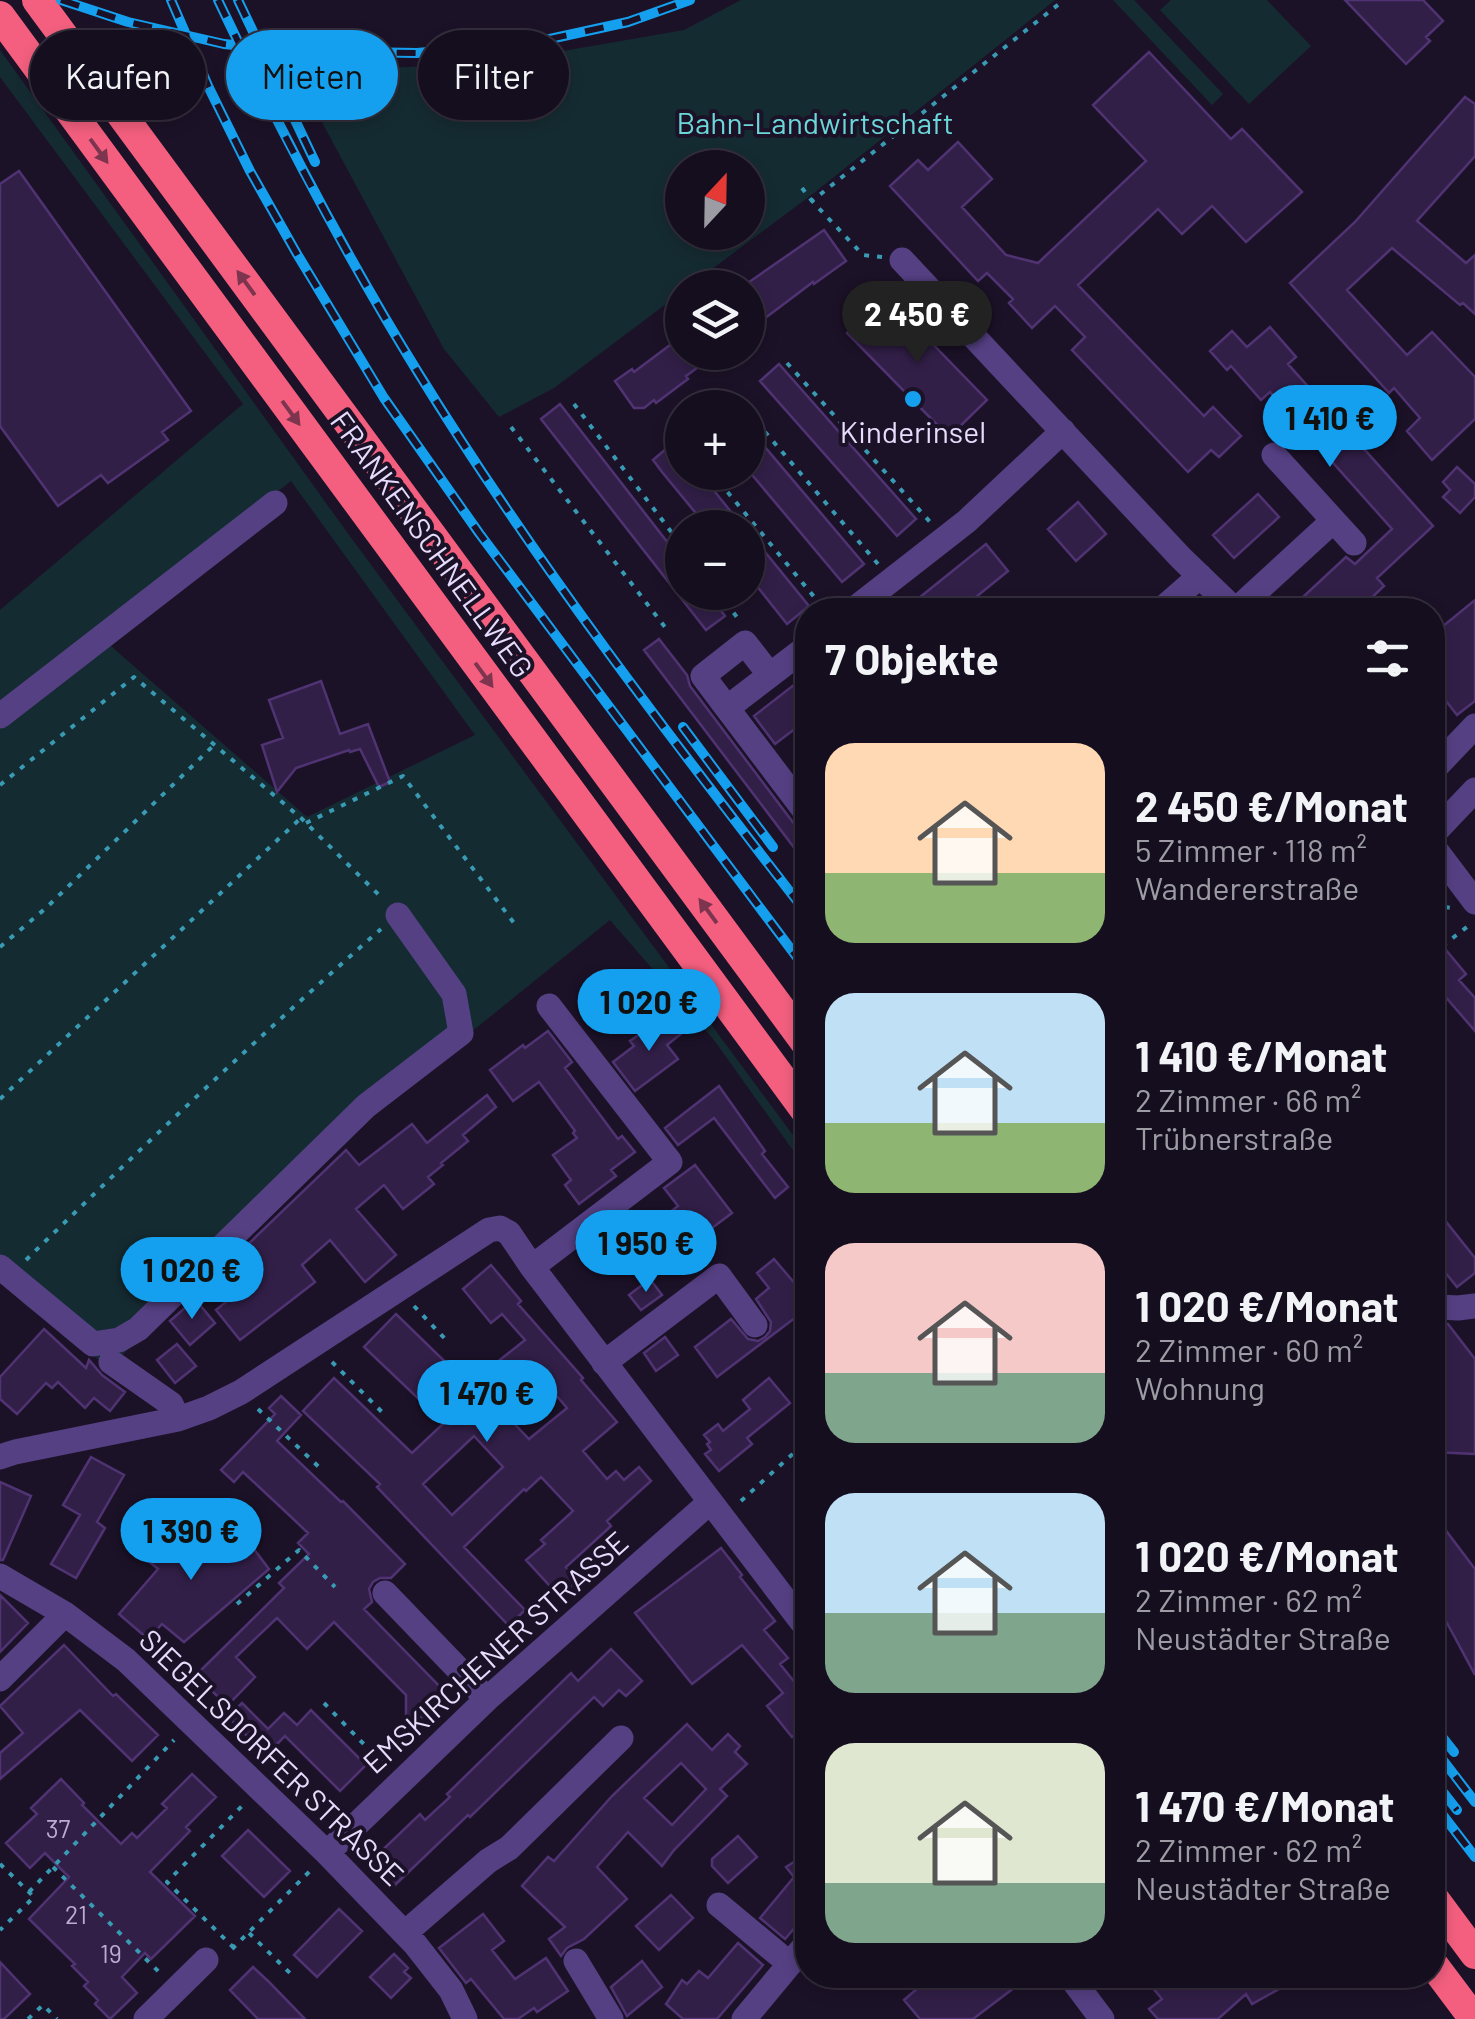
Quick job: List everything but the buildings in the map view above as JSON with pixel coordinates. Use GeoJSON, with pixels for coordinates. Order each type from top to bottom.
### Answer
{"type":"FeatureCollection","features":[{"type":"Feature","properties":{"kind":"highway","name":"FRANKENSCHNELLWEG"},"geometry":{"type":"LineString","coordinates":[[37,0],[795,1028]]}},
{"type":"Feature","properties":{"kind":"highway","name":"FRANKENSCHNELLWEG"},"geometry":{"type":"LineString","coordinates":[[0,16],[795,1096]]}},
{"type":"Feature","properties":{"kind":"highway"},"geometry":{"type":"LineString","coordinates":[[1445,1914],[1475,1954]]}},
{"type":"Feature","properties":{"kind":"highway"},"geometry":{"type":"LineString","coordinates":[[1445,1980],[1474,2019]]}},
{"type":"Feature","properties":{"kind":"street"},"geometry":{"type":"LineString","coordinates":[[902,260],[1223,598]]}},
{"type":"Feature","properties":{"kind":"street"},"geometry":{"type":"LineString","coordinates":[[869,598],[967,521],[1063,432]]}},
{"type":"Feature","properties":{"kind":"street"},"geometry":{"type":"LineString","coordinates":[[1274,455],[1354,544]]}},
{"type":"Feature","properties":{"kind":"street"},"geometry":{"type":"LineString","coordinates":[[0,716],[275,503]]}},
{"type":"Feature","properties":{"kind":"street"},"geometry":{"type":"LineString","coordinates":[[1248,598],[1334,521]]}},
{"type":"Feature","properties":{"kind":"street"},"geometry":{"type":"LineString","coordinates":[[1174,598],[1200,576]]}},
{"type":"Feature","properties":{"kind":"street"},"geometry":{"type":"LineString","coordinates":[[770,675],[746,643],[703,676],[795,798]]}},
{"type":"Feature","properties":{"kind":"street"},"geometry":{"type":"LineString","coordinates":[[727,708],[795,656]]}},
{"type":"Feature","properties":{"kind":"street"},"geometry":{"type":"LineString","coordinates":[[1445,757],[1475,726]]}},
{"type":"Feature","properties":{"kind":"street"},"geometry":{"type":"LineString","coordinates":[[1445,821],[1475,790]]}},
{"type":"Feature","properties":{"kind":"street"},"geometry":{"type":"LineString","coordinates":[[1445,862],[1475,902]]}},
{"type":"Feature","properties":{"kind":"street"},"geometry":{"type":"LineString","coordinates":[[5,1272],[94,1344],[119,1340],[138,1329],[366,1106],[461,1033],[454,994],[398,914]]}},
{"type":"Feature","properties":{"kind":"street"},"geometry":{"type":"LineString","coordinates":[[532,1268],[670,1162],[550,1006]]}},
{"type":"Feature","properties":{"kind":"street"},"geometry":{"type":"LineString","coordinates":[[5,1449],[178,1419],[209,1408],[240,1392],[489,1230],[500,1228],[508,1233],[716,1510],[795,1598]]}},
{"type":"Feature","properties":{"kind":"street"},"geometry":{"type":"LineString","coordinates":[[604,1362],[718,1276],[755,1325]]}},
{"type":"Feature","properties":{"kind":"street"},"geometry":{"type":"LineString","coordinates":[[1445,1307],[1475,1306]]}},
{"type":"Feature","properties":{"kind":"street"},"geometry":{"type":"LineString","coordinates":[[111,1362],[171,1404],[178,1419]]}},
{"type":"Feature","properties":{"kind":"street","name":"EMSKIRCHENER STRASSE"},"geometry":{"type":"LineString","coordinates":[[327,1853],[487,1699],[716,1510]]}},
{"type":"Feature","properties":{"kind":"street","name":"SIEGELSDORFER STRASSE"},"geometry":{"type":"LineString","coordinates":[[0,1576],[66,1614],[126,1660],[405,1933],[452,1990],[465,2019]]}},
{"type":"Feature","properties":{"kind":"street"},"geometry":{"type":"LineString","coordinates":[[385,1593],[487,1699]]}},
{"type":"Feature","properties":{"kind":"street"},"geometry":{"type":"LineString","coordinates":[[0,1680],[66,1614]]}},
{"type":"Feature","properties":{"kind":"street"},"geometry":{"type":"LineString","coordinates":[[405,1933],[488,1861],[509,1848],[621,1738]]}},
{"type":"Feature","properties":{"kind":"street"},"geometry":{"type":"LineString","coordinates":[[719,1906],[790,1964]]}},
{"type":"Feature","properties":{"kind":"street"},"geometry":{"type":"LineString","coordinates":[[744,2019],[795,1958]]}},
{"type":"Feature","properties":{"kind":"street"},"geometry":{"type":"LineString","coordinates":[[146,2019],[206,1960]]}},
{"type":"Feature","properties":{"kind":"street"},"geometry":{"type":"LineString","coordinates":[[576,1961],[611,2019]]}},
{"type":"Feature","properties":{"kind":"street"},"geometry":{"type":"LineString","coordinates":[[1078,1988],[1102,2019]]}},
{"type":"Feature","properties":{"kind":"path"},"geometry":{"type":"LineString","coordinates":[[812,201],[1064,0]]}},
{"type":"Feature","properties":{"kind":"path"},"geometry":{"type":"LineString","coordinates":[[802,188],[863,255],[902,260]]}},
{"type":"Feature","properties":{"kind":"path"},"geometry":{"type":"LineString","coordinates":[[787,363],[944,539]]}},
{"type":"Feature","properties":{"kind":"path"},"geometry":{"type":"LineString","coordinates":[[574,404],[665,524]]}},
{"type":"Feature","properties":{"kind":"path"},"geometry":{"type":"LineString","coordinates":[[511,427],[668,631]]}},
{"type":"Feature","properties":{"kind":"path"},"geometry":{"type":"LineString","coordinates":[[765,433],[892,580]]}},
{"type":"Feature","properties":{"kind":"path"},"geometry":{"type":"LineString","coordinates":[[727,490],[815,598]]}},
{"type":"Feature","properties":{"kind":"path"},"geometry":{"type":"LineString","coordinates":[[732,610],[745,628],[746,643]]}},
{"type":"Feature","properties":{"kind":"path"},"geometry":{"type":"LineString","coordinates":[[0,785],[134,677],[306,823],[398,914],[5,1272]]}},
{"type":"Feature","properties":{"kind":"path"},"geometry":{"type":"LineString","coordinates":[[0,947],[46,908],[214,745]]}},
{"type":"Feature","properties":{"kind":"path"},"geometry":{"type":"LineString","coordinates":[[306,823],[404,776],[517,928]]}},
{"type":"Feature","properties":{"kind":"path"},"geometry":{"type":"LineString","coordinates":[[0,1099],[300,818]]}},
{"type":"Feature","properties":{"kind":"path"},"geometry":{"type":"LineString","coordinates":[[1445,944],[1475,920]]}},
{"type":"Feature","properties":{"kind":"path"},"geometry":{"type":"LineString","coordinates":[[397,1288],[448,1342]]}},
{"type":"Feature","properties":{"kind":"path"},"geometry":{"type":"LineString","coordinates":[[314,1344],[382,1412]]}},
{"type":"Feature","properties":{"kind":"path"},"geometry":{"type":"LineString","coordinates":[[240,1392],[321,1469]]}},
{"type":"Feature","properties":{"kind":"path"},"geometry":{"type":"LineString","coordinates":[[716,1510],[795,1450]]}},
{"type":"Feature","properties":{"kind":"path"},"geometry":{"type":"LineString","coordinates":[[236,1604],[299,1550],[335,1587]]}},
{"type":"Feature","properties":{"kind":"path"},"geometry":{"type":"LineString","coordinates":[[324,1703],[400,1782]]}},
{"type":"Feature","properties":{"kind":"path"},"geometry":{"type":"LineString","coordinates":[[29,1892],[190,1722]]}},
{"type":"Feature","properties":{"kind":"path"},"geometry":{"type":"LineString","coordinates":[[234,1948],[168,1882],[259,1788]]}},
{"type":"Feature","properties":{"kind":"path"},"geometry":{"type":"LineString","coordinates":[[206,1960],[234,1948],[327,1853]]}},
{"type":"Feature","properties":{"kind":"path"},"geometry":{"type":"LineString","coordinates":[[0,1864],[34,1897],[0,1930]]}},
{"type":"Feature","properties":{"kind":"path"},"geometry":{"type":"LineString","coordinates":[[54,1867],[176,1989]]}},
{"type":"Feature","properties":{"kind":"path"},"geometry":{"type":"LineString","coordinates":[[249,1933],[293,1976]]}},
{"type":"Feature","properties":{"kind":"path"},"geometry":{"type":"LineString","coordinates":[[28,2019],[43,2004],[58,2019]]}},
{"type":"Feature","properties":{"kind":"green space","name":"Bahn-Landwirtschaft"},"geometry":{"type":"Polygon","coordinates":[[[741,0],[1055,0],[765,230],[765,150],[665,150],[665,250],[738,250],[711,270],[665,270],[665,305],[554,388],[499,417],[444,349],[321,120],[398,120],[398,67],[418,67],[418,120],[569,120],[569,50],[684,30],[741,0]]]}},
{"type":"Feature","properties":{"kind":"green space"},"geometry":{"type":"Polygon","coordinates":[[[1113,0],[1134,0],[1223,94],[1212,105],[1113,0]]]}},
{"type":"Feature","properties":{"kind":"green space"},"geometry":{"type":"Polygon","coordinates":[[[1171,0],[1267,0],[1311,46],[1249,104],[1160,10],[1171,0]]]}},
{"type":"Feature","properties":{"kind":"green space"},"geometry":{"type":"Polygon","coordinates":[[[0,50],[30,92],[30,117],[0,77],[0,50]]]}},
{"type":"Feature","properties":{"kind":"green space"},"geometry":{"type":"Polygon","coordinates":[[[32,120],[50,120],[349,535],[795,1138],[795,1153],[714,1040],[610,920],[336,1141],[116,1361],[103,1363],[24,1304],[0,1279],[0,610],[243,404],[32,120]],[[291,481],[97,634],[307,817],[475,735],[291,481]]]}},
{"type":"Feature","properties":{"kind":"railway"},"geometry":{"type":"LineString","coordinates":[[61,0],[128,22],[224,44],[295,51],[417,53],[536,42],[628,22],[690,0]]}},
{"type":"Feature","properties":{"kind":"railway"},"geometry":{"type":"LineString","coordinates":[[171,0],[250,171],[384,398],[479,533],[795,955]]}},
{"type":"Feature","properties":{"kind":"railway"},"geometry":{"type":"LineString","coordinates":[[218,0],[339,236],[463,444],[606,649],[795,898]]}},
{"type":"Feature","properties":{"kind":"railway"},"geometry":{"type":"LineString","coordinates":[[238,0],[315,162]]}},
{"type":"Feature","properties":{"kind":"railway"},"geometry":{"type":"LineString","coordinates":[[683,727],[773,847]]}},
{"type":"Feature","properties":{"kind":"railway"},"geometry":{"type":"LineString","coordinates":[[1445,1741],[1454,1752]]}},
{"type":"Feature","properties":{"kind":"railway"},"geometry":{"type":"LineString","coordinates":[[1445,1763],[1475,1802]]}},
{"type":"Feature","properties":{"kind":"railway"},"geometry":{"type":"LineString","coordinates":[[1445,1795],[1457,1810]]}},
{"type":"Feature","properties":{"kind":"railway"},"geometry":{"type":"LineString","coordinates":[[1445,1818],[1475,1857]]}},
{"type":"Feature","properties":{"kind":"place","name":"Kinderinsel"},"geometry":{"type":"Point","coordinates":[913,399]}}]}
